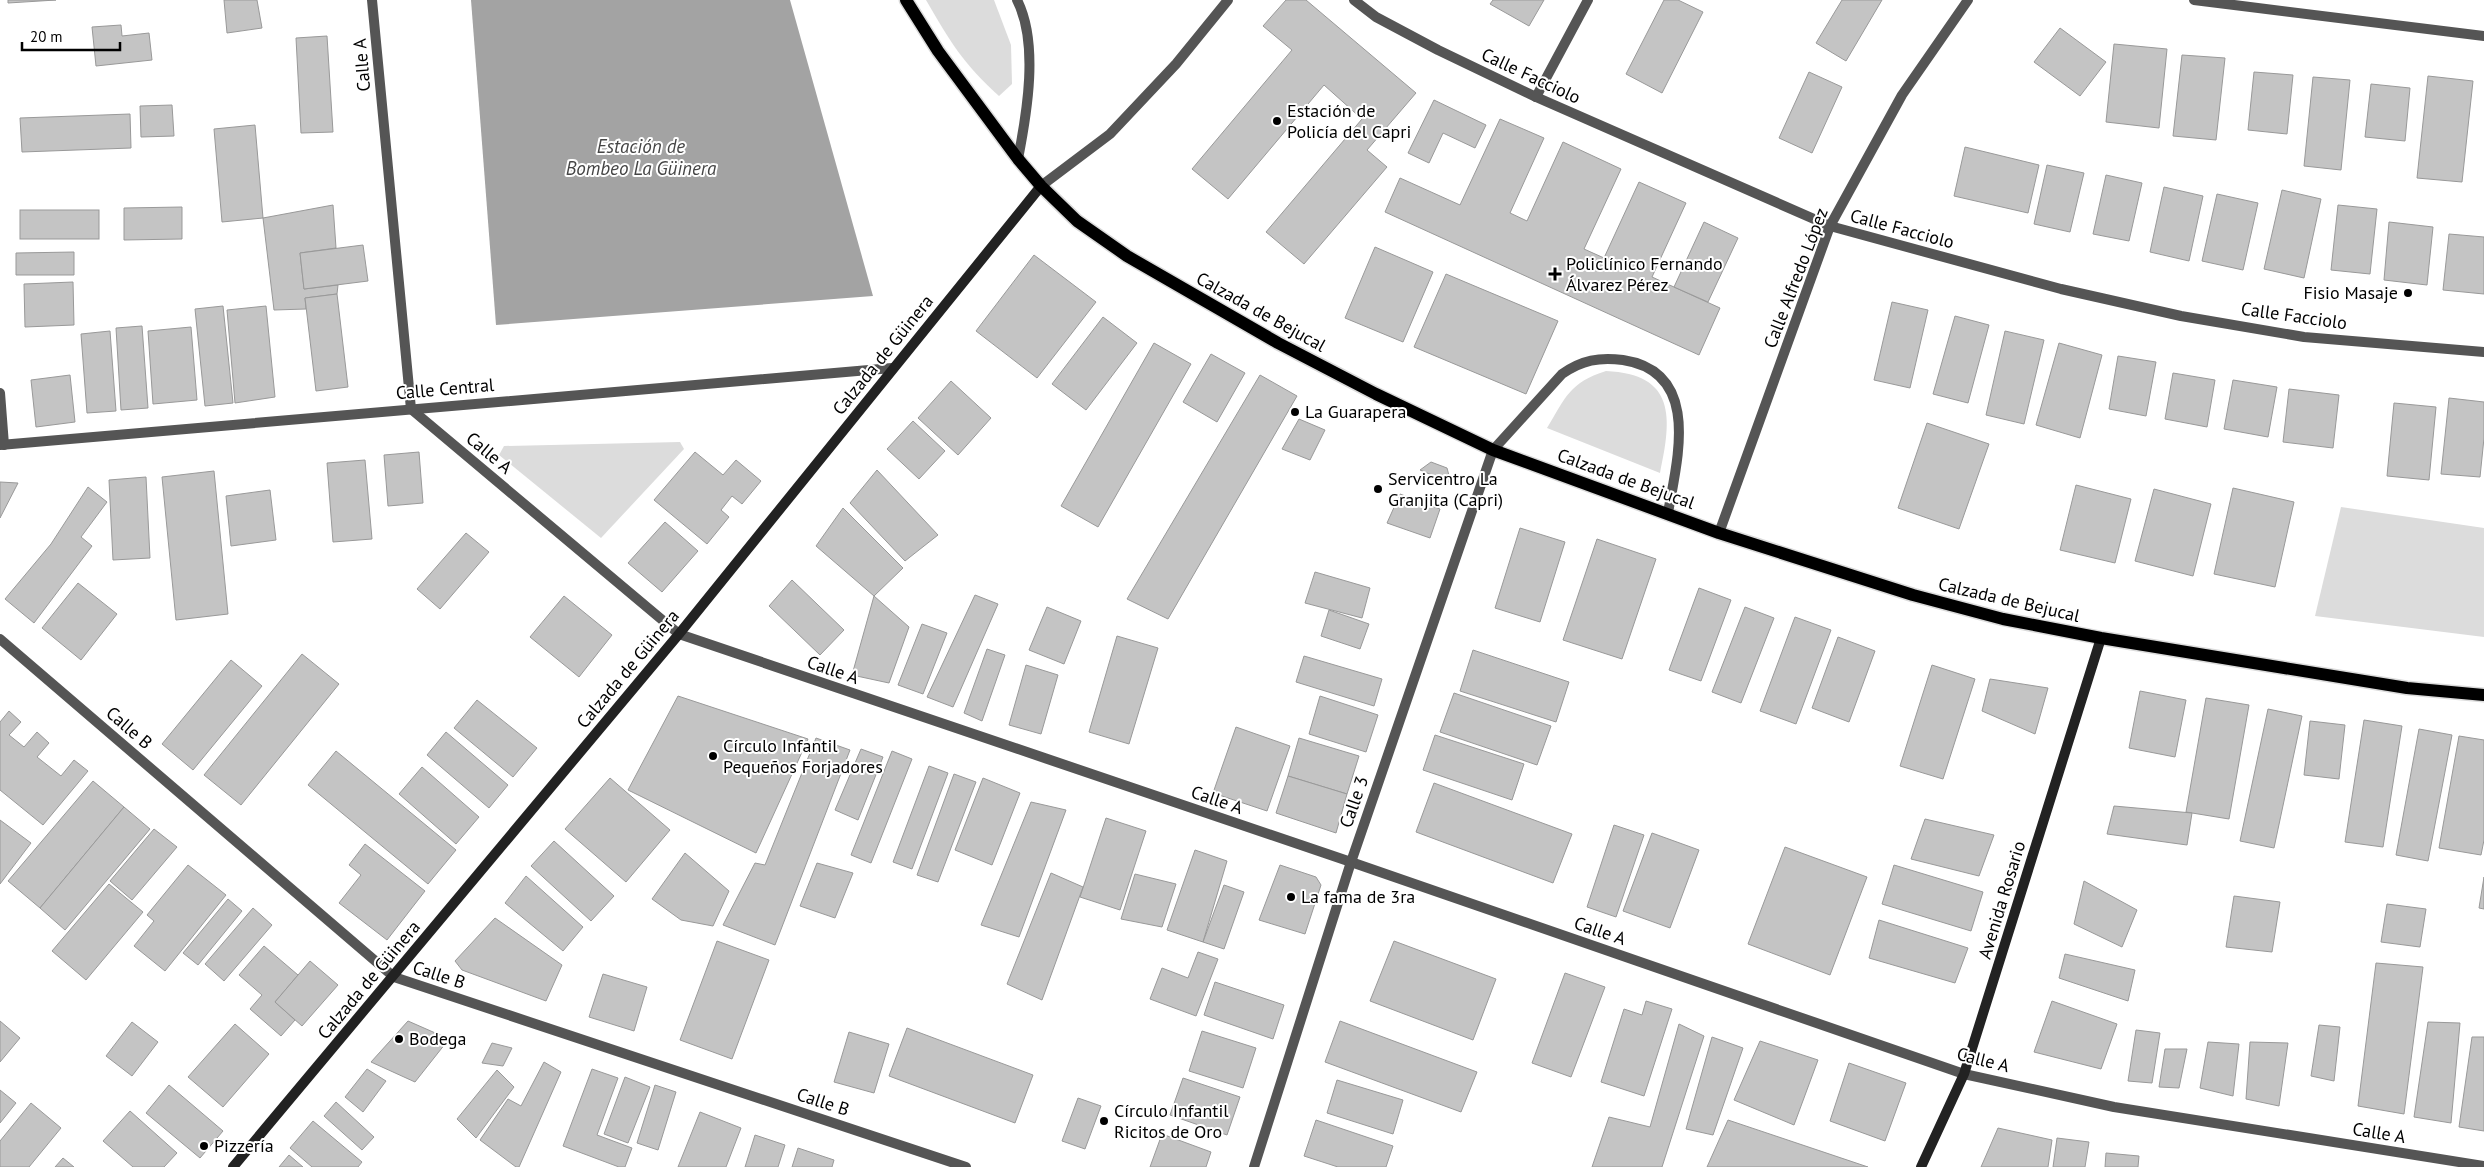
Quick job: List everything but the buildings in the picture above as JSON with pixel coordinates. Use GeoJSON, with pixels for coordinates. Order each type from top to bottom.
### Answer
{"type":"FeatureCollection","features":[{"type":"Feature","properties":{"kind":"main road","name":"Calzada de Bejucal"},"geometry":{"type":"LineString","coordinates":[[906,0],[938,51],[1018,159],[1041,186],[1077,221],[1127,256],[1278,343],[1368,390],[1493,450],[1719,533],[1914,595],[2003,619],[2101,638],[2407,688],[2484,695]]}},
{"type":"Feature","properties":{"kind":"main road","name":"Calzada de Güinera"},"geometry":{"type":"LineString","coordinates":[[233,1167],[394,977],[679,634],[892,368],[1041,186]]}},
{"type":"Feature","properties":{"kind":"main road","name":"Avenida Rosario"},"geometry":{"type":"LineString","coordinates":[[1920,1167],[1964,1074],[2101,638]]}},
{"type":"Feature","properties":{"kind":"street","name":"Calle A"},"geometry":{"type":"LineString","coordinates":[[372,0],[411,409],[679,634],[1351,862],[1964,1074],[2114,1107],[2484,1166]]}},
{"type":"Feature","properties":{"kind":"street"},"geometry":{"type":"LineString","coordinates":[[1017,0],[1022,10],[1028,48],[1026,118],[1018,159]]}},
{"type":"Feature","properties":{"kind":"street"},"geometry":{"type":"LineString","coordinates":[[1041,186],[1110,134],[1176,64],[1228,0]]}},
{"type":"Feature","properties":{"kind":"street","name":"Calle Facciolo"},"geometry":{"type":"LineString","coordinates":[[1354,0],[1376,17],[1438,50],[1536,97],[1830,226],[2061,289],[2181,316],[2304,337],[2484,352]]}},
{"type":"Feature","properties":{"kind":"street"},"geometry":{"type":"LineString","coordinates":[[1536,97],[1588,0]]}},
{"type":"Feature","properties":{"kind":"street","name":"Calle Alfredo López"},"geometry":{"type":"LineString","coordinates":[[1719,533],[1830,226],[1902,95],[1968,0]]}},
{"type":"Feature","properties":{"kind":"street"},"geometry":{"type":"LineString","coordinates":[[2194,0],[2484,36]]}},
{"type":"Feature","properties":{"kind":"street"},"geometry":{"type":"LineString","coordinates":[[1493,450],[1562,374],[1575,365],[1589,359],[1610,358],[1645,367],[1669,388],[1678,406],[1679,451],[1668,513]]}},
{"type":"Feature","properties":{"kind":"street","name":"Calle Central"},"geometry":{"type":"LineString","coordinates":[[2,445],[892,368]]}},
{"type":"Feature","properties":{"kind":"street"},"geometry":{"type":"LineString","coordinates":[[0,393],[2,445]]}},
{"type":"Feature","properties":{"kind":"street","name":"Calle 3"},"geometry":{"type":"LineString","coordinates":[[1254,1167],[1351,862],[1493,450]]}},
{"type":"Feature","properties":{"kind":"street","name":"Calle B"},"geometry":{"type":"LineString","coordinates":[[0,639],[394,977],[966,1167]]}},
{"type":"Feature","properties":{"kind":"shaded area"},"geometry":{"type":"Polygon","coordinates":[[[926,0],[994,0],[1011,45],[1012,84],[999,96],[967,63],[942,28],[926,0]]]}},
{"type":"Feature","properties":{"kind":"shaded area"},"geometry":{"type":"Polygon","coordinates":[[[1606,371],[1629,374],[1646,380],[1657,390],[1664,402],[1667,417],[1660,473],[1547,428],[1564,400],[1576,386],[1606,371]]]}},
{"type":"Feature","properties":{"kind":"shaded area"},"geometry":{"type":"Polygon","coordinates":[[[680,442],[684,449],[601,538],[499,455],[504,446],[680,442]]]}},
{"type":"Feature","properties":{"kind":"shaded area"},"geometry":{"type":"Polygon","coordinates":[[[2341,507],[2484,528],[2484,637],[2315,616],[2341,507]]]}},
{"type":"Feature","properties":{"kind":"water","name":"Estación de Bombeo La Güinera"},"geometry":{"type":"Polygon","coordinates":[[[471,0],[790,0],[873,296],[496,325],[471,0]]]}},
{"type":"Feature","properties":{"kind":"place","name":"Estación de Policía del Capri"},"geometry":{"type":"Point","coordinates":[1277,121]}},
{"type":"Feature","properties":{"kind":"place","name":"Policlínico Fernando Álvarez Pérez"},"geometry":{"type":"Point","coordinates":[1555,274]}},
{"type":"Feature","properties":{"kind":"place","name":"Fisio Masaje"},"geometry":{"type":"Point","coordinates":[2408,293]}},
{"type":"Feature","properties":{"kind":"place","name":"La Guarapera"},"geometry":{"type":"Point","coordinates":[1295,412]}},
{"type":"Feature","properties":{"kind":"place","name":"Servicentro La Granjita (Capri)"},"geometry":{"type":"Point","coordinates":[1378,489]}},
{"type":"Feature","properties":{"kind":"place","name":"Círculo Infantil Pequeños Forjadores"},"geometry":{"type":"Point","coordinates":[713,756]}},
{"type":"Feature","properties":{"kind":"place","name":"La fama de 3ra"},"geometry":{"type":"Point","coordinates":[1291,897]}},
{"type":"Feature","properties":{"kind":"place","name":"Bodega"},"geometry":{"type":"Point","coordinates":[399,1039]}},
{"type":"Feature","properties":{"kind":"place","name":"Círculo Infantil Ricitos de Oro"},"geometry":{"type":"Point","coordinates":[1104,1121]}},
{"type":"Feature","properties":{"kind":"place","name":"Pizzería"},"geometry":{"type":"Point","coordinates":[204,1146]}}]}
